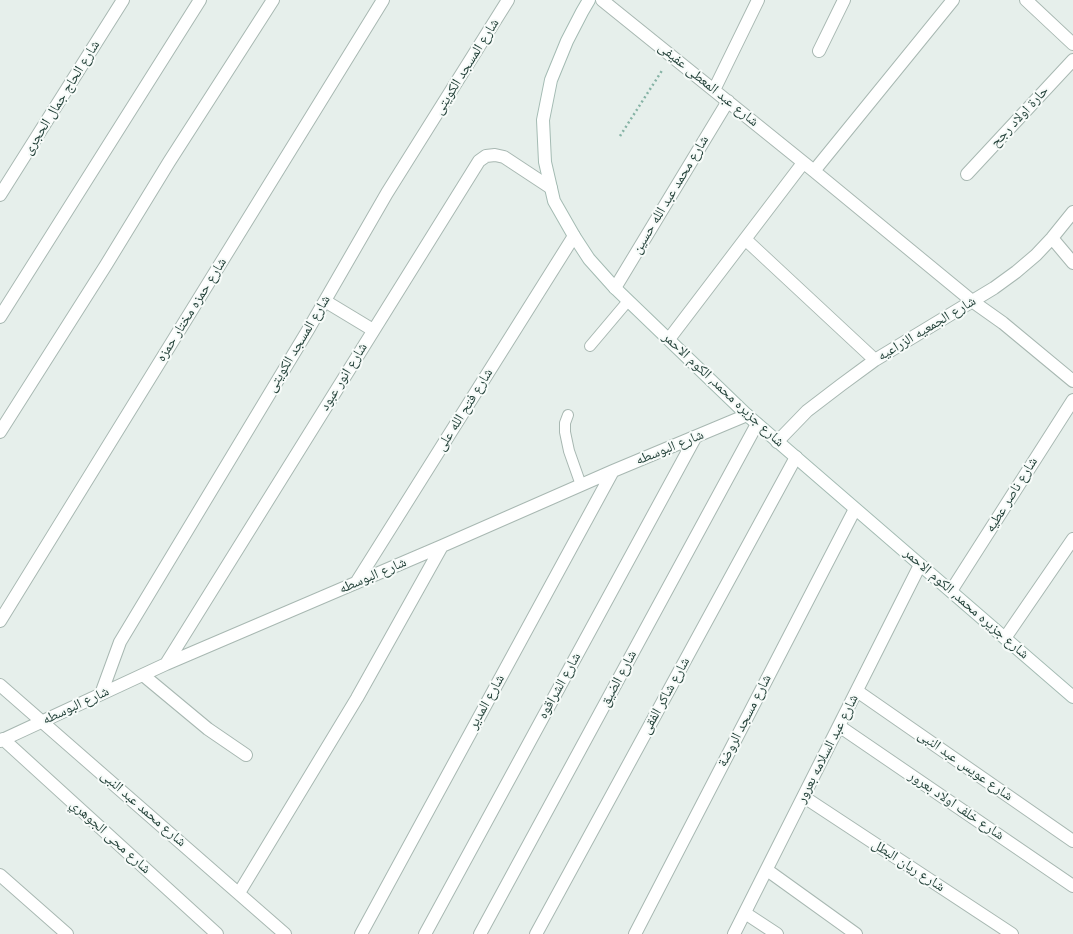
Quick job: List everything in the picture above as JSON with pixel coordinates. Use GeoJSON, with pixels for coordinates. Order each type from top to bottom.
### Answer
{"type":"FeatureCollection","features":[{"type":"Feature","properties":{"kind":"street","name":"شارع الحاج جمال الحجرى"},"geometry":{"type":"LineString","coordinates":[[0,195],[123,0]]}},
{"type":"Feature","properties":{"kind":"street"},"geometry":{"type":"LineString","coordinates":[[0,317],[200,0]]}},
{"type":"Feature","properties":{"kind":"street"},"geometry":{"type":"LineString","coordinates":[[0,432],[106,265],[169,162],[273,0]]}},
{"type":"Feature","properties":{"kind":"street","name":"شارع حمزه مختار حمزه"},"geometry":{"type":"LineString","coordinates":[[0,621],[383,0]]}},
{"type":"Feature","properties":{"kind":"street","name":"شارع المسجد الكويتى"},"geometry":{"type":"LineString","coordinates":[[101,694],[120,642],[325,301],[387,193],[508,0]]}},
{"type":"Feature","properties":{"kind":"street","name":"شارع جزيره محمد, الكوم الاحمر"},"geometry":{"type":"LineString","coordinates":[[589,0],[567,41],[551,80],[544,120],[545,162],[554,201],[589,259],[628,301],[747,415],[1073,697]]}},
{"type":"Feature","properties":{"kind":"street","name":"شارع عبد المعطى عفيفى"},"geometry":{"type":"LineString","coordinates":[[602,0],[972,301],[1003,323],[1073,381]]}},
{"type":"Feature","properties":{"kind":"street"},"geometry":{"type":"LineString","coordinates":[[714,90],[758,0]]}},
{"type":"Feature","properties":{"kind":"street"},"geometry":{"type":"LineString","coordinates":[[819,51],[844,0]]}},
{"type":"Feature","properties":{"kind":"street"},"geometry":{"type":"LineString","coordinates":[[814,171],[953,0]]}},
{"type":"Feature","properties":{"kind":"street"},"geometry":{"type":"LineString","coordinates":[[1026,0],[1073,44]]}},
{"type":"Feature","properties":{"kind":"street","name":"حارة اولاد رجح"},"geometry":{"type":"LineString","coordinates":[[967,174],[1073,60]]}},
{"type":"Feature","properties":{"kind":"street","name":"شارع محمد عبد الله حسين"},"geometry":{"type":"LineString","coordinates":[[615,288],[728,101]]}},
{"type":"Feature","properties":{"kind":"street","name":"شارع انور عبود"},"geometry":{"type":"LineString","coordinates":[[166,664],[479,161],[486,156],[496,155],[504,158],[551,188]]}},
{"type":"Feature","properties":{"kind":"street"},"geometry":{"type":"LineString","coordinates":[[669,339],[803,163]]}},
{"type":"Feature","properties":{"kind":"street","name":"شارع الجمعيه الزراعيه"},"geometry":{"type":"LineString","coordinates":[[777,442],[807,411],[875,360],[972,301],[1016,272],[1036,255],[1073,212]]}},
{"type":"Feature","properties":{"kind":"street","name":"شارع فتح الله على"},"geometry":{"type":"LineString","coordinates":[[356,583],[574,236]]}},
{"type":"Feature","properties":{"kind":"street"},"geometry":{"type":"LineString","coordinates":[[1052,238],[1073,263]]}},
{"type":"Feature","properties":{"kind":"street"},"geometry":{"type":"LineString","coordinates":[[745,239],[875,360]]}},
{"type":"Feature","properties":{"kind":"street"},"geometry":{"type":"LineString","coordinates":[[325,301],[373,330]]}},
{"type":"Feature","properties":{"kind":"street","name":"شارع ناصر عطيه"},"geometry":{"type":"LineString","coordinates":[[951,591],[1073,400]]}},
{"type":"Feature","properties":{"kind":"street","name":"شارع البوسطه"},"geometry":{"type":"LineString","coordinates":[[2,740],[166,664],[613,471],[747,415]]}},
{"type":"Feature","properties":{"kind":"street","name":"شارع الضيق"},"geometry":{"type":"LineString","coordinates":[[480,934],[757,424]]}},
{"type":"Feature","properties":{"kind":"street","name":"شارع الشراقوه"},"geometry":{"type":"LineString","coordinates":[[425,934],[695,438]]}},
{"type":"Feature","properties":{"kind":"street","name":"شارع شاكر الفقى"},"geometry":{"type":"LineString","coordinates":[[536,934],[796,458]]}},
{"type":"Feature","properties":{"kind":"street","name":"شارع المدير"},"geometry":{"type":"LineString","coordinates":[[361,934],[613,471]]}},
{"type":"Feature","properties":{"kind":"street","name":"شارع مسجد الروضة"},"geometry":{"type":"LineString","coordinates":[[635,934],[855,509]]}},
{"type":"Feature","properties":{"kind":"street"},"geometry":{"type":"LineString","coordinates":[[1004,638],[1073,539]]}},
{"type":"Feature","properties":{"kind":"street"},"geometry":{"type":"LineString","coordinates":[[239,893],[357,698],[442,546]]}},
{"type":"Feature","properties":{"kind":"street","name":"شارع عبد السلامه بعرور"},"geometry":{"type":"LineString","coordinates":[[734,934],[920,565]]}},
{"type":"Feature","properties":{"kind":"street"},"geometry":{"type":"LineString","coordinates":[[143,675],[208,729],[246,755]]}},
{"type":"Feature","properties":{"kind":"street","name":"شارع محمد عبد النبى"},"geometry":{"type":"LineString","coordinates":[[0,685],[285,934]]}},
{"type":"Feature","properties":{"kind":"street","name":"شارع عويس عبد النبى"},"geometry":{"type":"LineString","coordinates":[[857,691],[1073,841]]}},
{"type":"Feature","properties":{"kind":"street","name":"شارع خلف اولاد بعرور"},"geometry":{"type":"LineString","coordinates":[[839,726],[1073,886]]}},
{"type":"Feature","properties":{"kind":"street","name":"شارع محى الجوهري"},"geometry":{"type":"LineString","coordinates":[[2,740],[217,934]]}},
{"type":"Feature","properties":{"kind":"street","name":"شارع ريان البطل"},"geometry":{"type":"LineString","coordinates":[[804,797],[1012,934]]}},
{"type":"Feature","properties":{"kind":"street"},"geometry":{"type":"LineString","coordinates":[[767,870],[856,934]]}},
{"type":"Feature","properties":{"kind":"street"},"geometry":{"type":"LineString","coordinates":[[0,875],[67,934]]}},
{"type":"Feature","properties":{"kind":"street"},"geometry":{"type":"LineString","coordinates":[[745,913],[777,934]]}},
{"type":"Feature","properties":{"kind":"lane"},"geometry":{"type":"LineString","coordinates":[[590,346],[628,301]]}},
{"type":"Feature","properties":{"kind":"lane"},"geometry":{"type":"LineString","coordinates":[[568,415],[565,423],[565,432],[569,451],[581,485]]}},
{"type":"Feature","properties":{"kind":"path"},"geometry":{"type":"LineString","coordinates":[[620,136],[671,55]]}}]}
